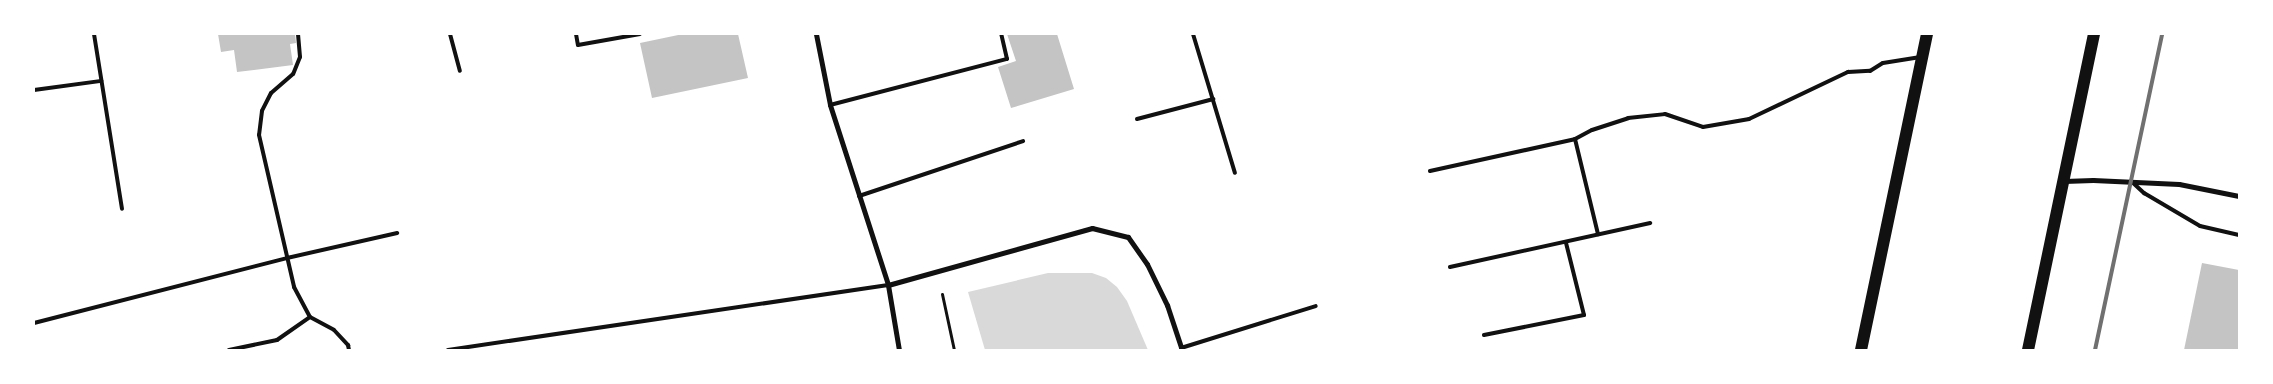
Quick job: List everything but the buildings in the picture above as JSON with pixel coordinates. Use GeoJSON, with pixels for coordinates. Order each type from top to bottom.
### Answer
{"type":"FeatureCollection","features":[{"type":"Feature","properties":{"kind":"main road"},"geometry":{"type":"LineString","coordinates":[[1861,350],[1927,34]]}},
{"type":"Feature","properties":{"kind":"main road"},"geometry":{"type":"LineString","coordinates":[[2028,350],[2094,34]]}},
{"type":"Feature","properties":{"kind":"street"},"geometry":{"type":"LineString","coordinates":[[816,34],[830,105],[888,285],[900,350]]}},
{"type":"Feature","properties":{"kind":"street"},"geometry":{"type":"LineString","coordinates":[[2063,181],[2131,181],[2179,184],[2239,196]]}},
{"type":"Feature","properties":{"kind":"street"},"geometry":{"type":"LineString","coordinates":[[888,285],[1092,228],[1128,237],[1147,264],[1167,305],[1182,349]]}},
{"type":"Feature","properties":{"kind":"lane"},"geometry":{"type":"LineString","coordinates":[[94,34],[122,210]]}},
{"type":"Feature","properties":{"kind":"lane"},"geometry":{"type":"LineString","coordinates":[[298,34],[300,58],[292,74],[272,94],[262,111],[260,135],[294,286],[310,316],[334,330],[348,345],[348,350]]}},
{"type":"Feature","properties":{"kind":"lane"},"geometry":{"type":"LineString","coordinates":[[450,34],[460,71]]}},
{"type":"Feature","properties":{"kind":"lane"},"geometry":{"type":"LineString","coordinates":[[576,34],[578,44],[640,34]]}},
{"type":"Feature","properties":{"kind":"lane"},"geometry":{"type":"LineString","coordinates":[[830,105],[1007,59],[1001,34]]}},
{"type":"Feature","properties":{"kind":"lane"},"geometry":{"type":"LineString","coordinates":[[1193,34],[1235,173]]}},
{"type":"Feature","properties":{"kind":"lane"},"geometry":{"type":"LineString","coordinates":[[1430,171],[1575,139],[1592,130],[1628,118],[1665,114],[1703,127],[1749,119],[1848,72],[1870,71],[1883,63],[1923,56]]}},
{"type":"Feature","properties":{"kind":"lane"},"geometry":{"type":"LineString","coordinates":[[34,90],[101,82]]}},
{"type":"Feature","properties":{"kind":"lane"},"geometry":{"type":"LineString","coordinates":[[1137,119],[1213,99]]}},
{"type":"Feature","properties":{"kind":"lane"},"geometry":{"type":"LineString","coordinates":[[1575,139],[1598,234]]}},
{"type":"Feature","properties":{"kind":"lane"},"geometry":{"type":"LineString","coordinates":[[859,196],[1023,141]]}},
{"type":"Feature","properties":{"kind":"lane"},"geometry":{"type":"LineString","coordinates":[[2131,181],[2144,193],[2200,226],[2239,235]]}},
{"type":"Feature","properties":{"kind":"lane"},"geometry":{"type":"LineString","coordinates":[[1450,267],[1650,223]]}},
{"type":"Feature","properties":{"kind":"lane"},"geometry":{"type":"LineString","coordinates":[[34,323],[287,258],[397,233]]}},
{"type":"Feature","properties":{"kind":"lane"},"geometry":{"type":"LineString","coordinates":[[1484,335],[1584,315],[1566,243]]}},
{"type":"Feature","properties":{"kind":"lane"},"geometry":{"type":"LineString","coordinates":[[448,350],[888,285]]}},
{"type":"Feature","properties":{"kind":"lane"},"geometry":{"type":"LineString","coordinates":[[1182,349],[1316,306]]}},
{"type":"Feature","properties":{"kind":"lane"},"geometry":{"type":"LineString","coordinates":[[229,350],[277,340],[310,316]]}},
{"type":"Feature","properties":{"kind":"path"},"geometry":{"type":"LineString","coordinates":[[937,271],[954,350]]}},
{"type":"Feature","properties":{"kind":"shaded area"},"geometry":{"type":"Polygon","coordinates":[[[1048,273],[1092,273],[1106,278],[1117,287],[1127,301],[1148,350],[985,350],[968,292],[1048,273]]]}},
{"type":"Feature","properties":{"kind":"railway"},"geometry":{"type":"LineString","coordinates":[[2095,350],[2162,34]]}}]}
